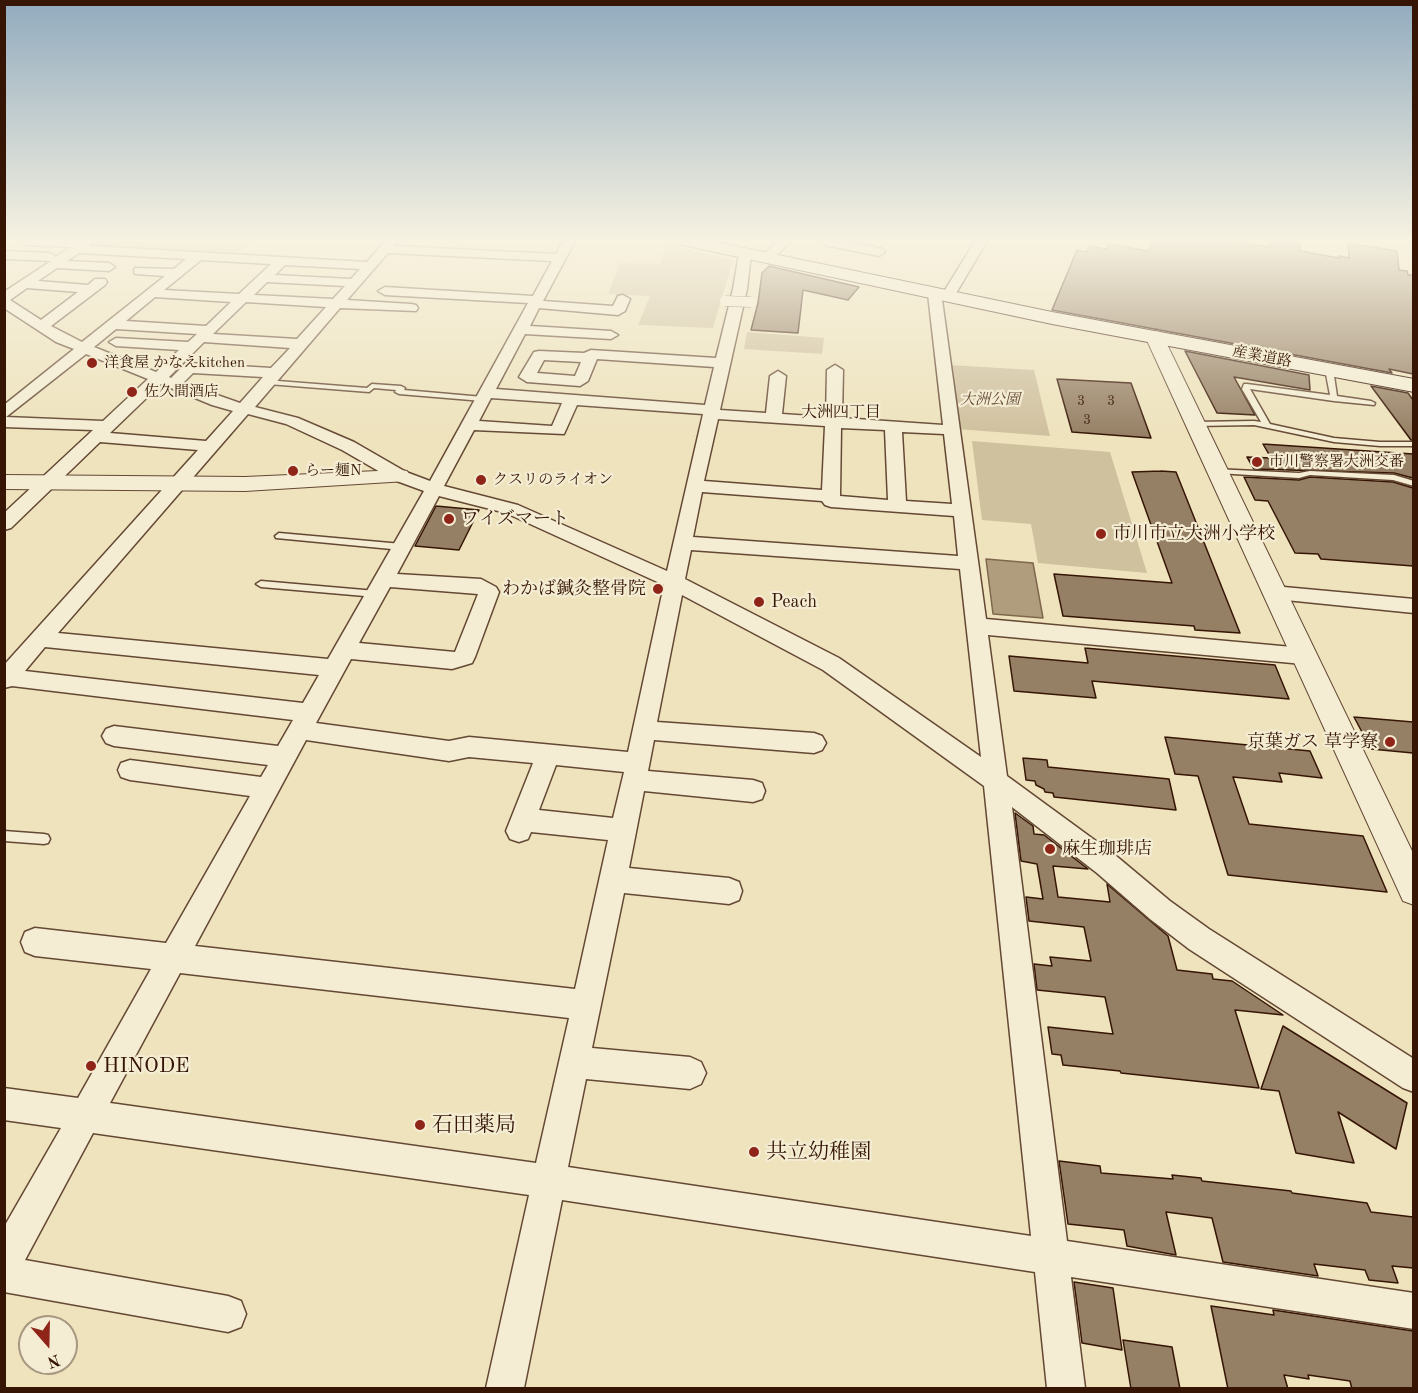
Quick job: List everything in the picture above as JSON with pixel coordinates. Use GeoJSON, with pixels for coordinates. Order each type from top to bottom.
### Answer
{"type":"FeatureCollection","features":[{"type":"Feature","properties":{"kind":"main road","name":"産業道路"},"geometry":{"type":"LineString","coordinates":[[994,306],[1413,386]]}},
{"type":"Feature","properties":{"kind":"street"},"geometry":{"type":"LineString","coordinates":[[12,306],[41,327],[85,348],[166,381],[218,402],[292,421],[348,446],[400,476],[434,489],[512,509],[674,582],[831,664],[996,781],[1106,864],[1160,910],[1199,939],[1413,1077]]}},
{"type":"Feature","properties":{"kind":"street"},"geometry":{"type":"LineString","coordinates":[[41,327],[69,306]]}},
{"type":"Feature","properties":{"kind":"street"},"geometry":{"type":"LineString","coordinates":[[4,413],[136,306]]}},
{"type":"Feature","properties":{"kind":"street"},"geometry":{"type":"LineString","coordinates":[[166,381],[201,339],[236,306]]}},
{"type":"Feature","properties":{"kind":"street"},"geometry":{"type":"LineString","coordinates":[[6,679],[335,306]]}},
{"type":"Feature","properties":{"kind":"street"},"geometry":{"type":"LineString","coordinates":[[361,306],[411,308]]}},
{"type":"Feature","properties":{"kind":"street"},"geometry":{"type":"LineString","coordinates":[[4,1262],[534,306]]}},
{"type":"Feature","properties":{"kind":"street"},"geometry":{"type":"LineString","coordinates":[[573,306],[618,311],[620,306]]}},
{"type":"Feature","properties":{"kind":"street"},"geometry":{"type":"LineString","coordinates":[[505,1389],[636,772],[694,486],[736,306]]}},
{"type":"Feature","properties":{"kind":"street"},"geometry":{"type":"LineString","coordinates":[[942,306],[951,430],[996,781],[1066,1389]]}},
{"type":"Feature","properties":{"kind":"street"},"geometry":{"type":"LineString","coordinates":[[134,308],[158,309]]}},
{"type":"Feature","properties":{"kind":"street"},"geometry":{"type":"LineString","coordinates":[[204,312],[249,315]]}},
{"type":"Feature","properties":{"kind":"street"},"geometry":{"type":"LineString","coordinates":[[302,318],[323,320]]}},
{"type":"Feature","properties":{"kind":"street"},"geometry":{"type":"LineString","coordinates":[[114,324],[201,339]]}},
{"type":"Feature","properties":{"kind":"street"},"geometry":{"type":"LineString","coordinates":[[520,330],[611,335]]}},
{"type":"Feature","properties":{"kind":"street"},"geometry":{"type":"LineString","coordinates":[[1154,336],[1303,656],[1407,863],[1413,890]]}},
{"type":"Feature","properties":{"kind":"street"},"geometry":{"type":"LineString","coordinates":[[116,342],[201,339],[302,344]]}},
{"type":"Feature","properties":{"kind":"street"},"geometry":{"type":"LineString","coordinates":[[590,358],[591,354],[722,363]]}},
{"type":"Feature","properties":{"kind":"street"},"geometry":{"type":"LineString","coordinates":[[4,524],[103,432],[166,381],[189,368],[273,378]]}},
{"type":"Feature","properties":{"kind":"street"},"geometry":{"type":"LineString","coordinates":[[835,370],[831,501],[961,511]]}},
{"type":"Feature","properties":{"kind":"street"},"geometry":{"type":"LineString","coordinates":[[773,418],[778,376]]}},
{"type":"Feature","properties":{"kind":"street"},"geometry":{"type":"LineString","coordinates":[[4,395],[25,396]]}},
{"type":"Feature","properties":{"kind":"street"},"geometry":{"type":"LineString","coordinates":[[485,396],[572,399],[773,418],[951,430]]}},
{"type":"Feature","properties":{"kind":"street"},"geometry":{"type":"LineString","coordinates":[[469,425],[558,431],[572,399]]}},
{"type":"Feature","properties":{"kind":"street"},"geometry":{"type":"LineString","coordinates":[[4,422],[212,446]]}},
{"type":"Feature","properties":{"kind":"street"},"geometry":{"type":"LineString","coordinates":[[893,426],[897,506]]}},
{"type":"Feature","properties":{"kind":"street"},"geometry":{"type":"LineString","coordinates":[[4,482],[245,484],[400,476]]}},
{"type":"Feature","properties":{"kind":"street"},"geometry":{"type":"LineString","coordinates":[[694,486],[831,496]]}},
{"type":"Feature","properties":{"kind":"street"},"geometry":{"type":"LineString","coordinates":[[683,543],[968,563]]}},
{"type":"Feature","properties":{"kind":"street"},"geometry":{"type":"LineString","coordinates":[[40,639],[340,659],[452,661],[464,657],[489,592],[481,586],[380,587]]}},
{"type":"Feature","properties":{"kind":"street"},"geometry":{"type":"LineString","coordinates":[[1273,593],[1413,606]]}},
{"type":"Feature","properties":{"kind":"street"},"geometry":{"type":"LineString","coordinates":[[976,626],[1303,656]]}},
{"type":"Feature","properties":{"kind":"street"},"geometry":{"type":"LineString","coordinates":[[6,679],[305,721],[449,751],[469,747],[548,754],[636,772],[753,791]]}},
{"type":"Feature","properties":{"kind":"street"},"geometry":{"type":"LineString","coordinates":[[644,730],[814,743]]}},
{"type":"Feature","properties":{"kind":"street"},"geometry":{"type":"LineString","coordinates":[[114,736],[285,757]]}},
{"type":"Feature","properties":{"kind":"street"},"geometry":{"type":"LineString","coordinates":[[548,754],[522,826],[623,830]]}},
{"type":"Feature","properties":{"kind":"street"},"geometry":{"type":"LineString","coordinates":[[130,770],[268,788]]}},
{"type":"Feature","properties":{"kind":"street"},"geometry":{"type":"LineString","coordinates":[[613,879],[729,891]]}},
{"type":"Feature","properties":{"kind":"street"},"geometry":{"type":"LineString","coordinates":[[35,942],[586,1005]]}},
{"type":"Feature","properties":{"kind":"street"},"geometry":{"type":"LineString","coordinates":[[574,1062],[690,1073]]}},
{"type":"Feature","properties":{"kind":"street"},"geometry":{"type":"LineString","coordinates":[[4,1104],[85,1118],[548,1181],[1413,1311]]}},
{"type":"Feature","properties":{"kind":"street"},"geometry":{"type":"LineString","coordinates":[[4,1274],[228,1314]]}},
{"type":"Feature","properties":{"kind":"lane"},"geometry":{"type":"LineString","coordinates":[[1329,369],[1334,399]]}},
{"type":"Feature","properties":{"kind":"lane"},"geometry":{"type":"LineString","coordinates":[[273,378],[369,390],[372,386],[401,388],[399,392],[485,396]]}},
{"type":"Feature","properties":{"kind":"lane"},"geometry":{"type":"LineString","coordinates":[[1266,424],[1246,389],[1247,386],[1371,403]]}},
{"type":"Feature","properties":{"kind":"lane"},"geometry":{"type":"LineString","coordinates":[[1195,424],[1266,424],[1334,440],[1413,444]]}},
{"type":"Feature","properties":{"kind":"lane"},"geometry":{"type":"LineString","coordinates":[[1217,471],[1299,477],[1310,473],[1384,478],[1413,484]]}},
{"type":"Feature","properties":{"kind":"lane"},"geometry":{"type":"LineString","coordinates":[[279,536],[402,546]]}},
{"type":"Feature","properties":{"kind":"lane"},"geometry":{"type":"LineString","coordinates":[[261,584],[380,587]]}},
{"type":"Feature","properties":{"kind":"lane"},"geometry":{"type":"LineString","coordinates":[[4,836],[44,839]]}},
{"type":"Feature","properties":{"kind":"green space"},"geometry":{"type":"Polygon","coordinates":[[[646,306],[719,306],[713,328],[638,325],[646,306]]]}},
{"type":"Feature","properties":{"kind":"green space"},"geometry":{"type":"Polygon","coordinates":[[[747,332],[824,338],[822,354],[744,349],[747,332]]]}},
{"type":"Feature","properties":{"kind":"green space","name":"大洲公園"},"geometry":{"type":"Polygon","coordinates":[[[950,365],[1034,370],[1050,436],[957,429],[950,365]]]}},
{"type":"Feature","properties":{"kind":"green space"},"geometry":{"type":"Polygon","coordinates":[[[972,441],[1110,452],[1147,573],[1038,563],[1031,524],[982,520],[972,441]]]}},
{"type":"Feature","properties":{"kind":"shaded area"},"geometry":{"type":"Polygon","coordinates":[[[986,559],[1033,563],[1043,618],[993,614],[986,559]]]}},
{"type":"Feature","properties":{"kind":"building"},"geometry":{"type":"Polygon","coordinates":[[[757,306],[801,306],[798,333],[751,330],[757,306]]]}},
{"type":"Feature","properties":{"kind":"building"},"geometry":{"type":"Polygon","coordinates":[[[1054,306],[1413,306],[1413,374],[1389,369],[1392,373],[1052,310],[1054,306]]]}},
{"type":"Feature","properties":{"kind":"building"},"geometry":{"type":"Polygon","coordinates":[[[1185,351],[1309,375],[1310,390],[1234,377],[1255,415],[1217,413],[1185,351]]]}},
{"type":"Feature","properties":{"kind":"building"},"geometry":{"type":"Polygon","coordinates":[[[1057,379],[1131,383],[1151,438],[1072,432],[1057,379]]]}},
{"type":"Feature","properties":{"kind":"building"},"geometry":{"type":"Polygon","coordinates":[[[1371,386],[1408,393],[1413,400],[1413,440],[1411,440],[1371,386]]]}},
{"type":"Feature","properties":{"kind":"building"},"geometry":{"type":"Polygon","coordinates":[[[1263,444],[1413,454],[1413,478],[1394,473],[1254,469],[1247,457],[1271,458],[1263,444]]]}},
{"type":"Feature","properties":{"kind":"building"},"geometry":{"type":"Polygon","coordinates":[[[1132,472],[1176,472],[1240,633],[1195,630],[1194,626],[1063,616],[1054,574],[1172,583],[1132,472]]]}},
{"type":"Feature","properties":{"kind":"building"},"geometry":{"type":"Polygon","coordinates":[[[1244,477],[1299,480],[1310,477],[1393,482],[1413,488],[1413,566],[1321,559],[1318,554],[1295,553],[1268,501],[1255,500],[1244,477]]]}},
{"type":"Feature","properties":{"kind":"building"},"geometry":{"type":"Polygon","coordinates":[[[436,506],[479,510],[459,550],[415,546],[436,506]]]}},
{"type":"Feature","properties":{"kind":"building"},"geometry":{"type":"Polygon","coordinates":[[[1085,648],[1275,665],[1289,699],[1092,681],[1096,698],[1014,691],[1009,656],[1088,663],[1085,648]]]}},
{"type":"Feature","properties":{"kind":"building","name":"京葉ガス 草学寮"},"geometry":{"type":"Polygon","coordinates":[[[1354,717],[1413,722],[1413,753],[1371,749],[1354,717]]]}},
{"type":"Feature","properties":{"kind":"building"},"geometry":{"type":"Polygon","coordinates":[[[1165,737],[1310,751],[1322,778],[1279,773],[1282,782],[1233,777],[1249,824],[1363,836],[1387,892],[1228,875],[1198,776],[1175,774],[1165,737]]]}},
{"type":"Feature","properties":{"kind":"building"},"geometry":{"type":"Polygon","coordinates":[[[1023,758],[1047,760],[1048,767],[1169,779],[1176,810],[1054,797],[1053,793],[1045,792],[1036,785],[1035,781],[1026,780],[1023,758]]]}},
{"type":"Feature","properties":{"kind":"building"},"geometry":{"type":"Polygon","coordinates":[[[1015,813],[1033,826],[1034,834],[1044,835],[1088,869],[1053,866],[1058,897],[1110,902],[1107,884],[1168,936],[1177,970],[1212,974],[1213,979],[1232,981],[1283,1015],[1235,1010],[1259,1088],[1063,1065],[1061,1055],[1052,1054],[1048,1027],[1113,1034],[1105,997],[1037,990],[1034,964],[1052,966],[1050,957],[1091,961],[1084,927],[1029,921],[1026,897],[1043,899],[1037,864],[1021,861],[1015,813]]]}},
{"type":"Feature","properties":{"kind":"building"},"geometry":{"type":"Polygon","coordinates":[[[1283,1026],[1407,1103],[1396,1149],[1338,1112],[1354,1163],[1296,1153],[1279,1091],[1261,1089],[1283,1026]]]}},
{"type":"Feature","properties":{"kind":"building"},"geometry":{"type":"Polygon","coordinates":[[[1059,1161],[1100,1166],[1101,1173],[1173,1179],[1172,1175],[1201,1178],[1202,1181],[1291,1191],[1292,1193],[1367,1203],[1371,1212],[1413,1217],[1413,1268],[1392,1266],[1398,1283],[1369,1280],[1365,1270],[1314,1264],[1318,1276],[1223,1262],[1212,1218],[1166,1212],[1176,1255],[1127,1246],[1124,1230],[1068,1224],[1059,1161]]]}},
{"type":"Feature","properties":{"kind":"building"},"geometry":{"type":"Polygon","coordinates":[[[1074,1282],[1113,1288],[1122,1350],[1082,1343],[1074,1282]]]}},
{"type":"Feature","properties":{"kind":"building"},"geometry":{"type":"Polygon","coordinates":[[[1211,1306],[1274,1315],[1273,1310],[1413,1331],[1413,1389],[1352,1389],[1350,1381],[1308,1375],[1309,1379],[1284,1375],[1288,1389],[1228,1389],[1211,1306]]]}},
{"type":"Feature","properties":{"kind":"building"},"geometry":{"type":"Polygon","coordinates":[[[1123,1340],[1172,1347],[1180,1389],[1131,1389],[1123,1340]]]}},
{"type":"Feature","properties":{"kind":"place","name":"洋食屋 かなえkitchen"},"geometry":{"type":"Point","coordinates":[92,363]}},
{"type":"Feature","properties":{"kind":"place","name":"佐久間酒店"},"geometry":{"type":"Point","coordinates":[132,392]}},
{"type":"Feature","properties":{"kind":"place","name":"市川警察署大洲交番"},"geometry":{"type":"Point","coordinates":[1257,462]}},
{"type":"Feature","properties":{"kind":"place","name":"らー麺N"},"geometry":{"type":"Point","coordinates":[293,471]}},
{"type":"Feature","properties":{"kind":"place","name":"クスリのライオン"},"geometry":{"type":"Point","coordinates":[481,480]}},
{"type":"Feature","properties":{"kind":"place","name":"ワイズマート"},"geometry":{"type":"Point","coordinates":[449,519]}},
{"type":"Feature","properties":{"kind":"place","name":"市川市立大洲小学校"},"geometry":{"type":"Point","coordinates":[1101,534]}},
{"type":"Feature","properties":{"kind":"place","name":"わかば鍼灸整骨院"},"geometry":{"type":"Point","coordinates":[658,589]}},
{"type":"Feature","properties":{"kind":"place","name":"Peach"},"geometry":{"type":"Point","coordinates":[759,602]}},
{"type":"Feature","properties":{"kind":"place","name":"京葉ガス 草学寮"},"geometry":{"type":"Point","coordinates":[1390,742]}},
{"type":"Feature","properties":{"kind":"place","name":"麻生珈琲店"},"geometry":{"type":"Point","coordinates":[1050,849]}},
{"type":"Feature","properties":{"kind":"place","name":"HINODE"},"geometry":{"type":"Point","coordinates":[91,1066]}},
{"type":"Feature","properties":{"kind":"place","name":"石田薬局"},"geometry":{"type":"Point","coordinates":[420,1125]}},
{"type":"Feature","properties":{"kind":"place","name":"共立幼稚園"},"geometry":{"type":"Point","coordinates":[754,1152]}},
{"type":"Feature","properties":{"kind":"district","name":"大洲四丁目"},"geometry":{"type":"Point","coordinates":[841,413]}}]}
